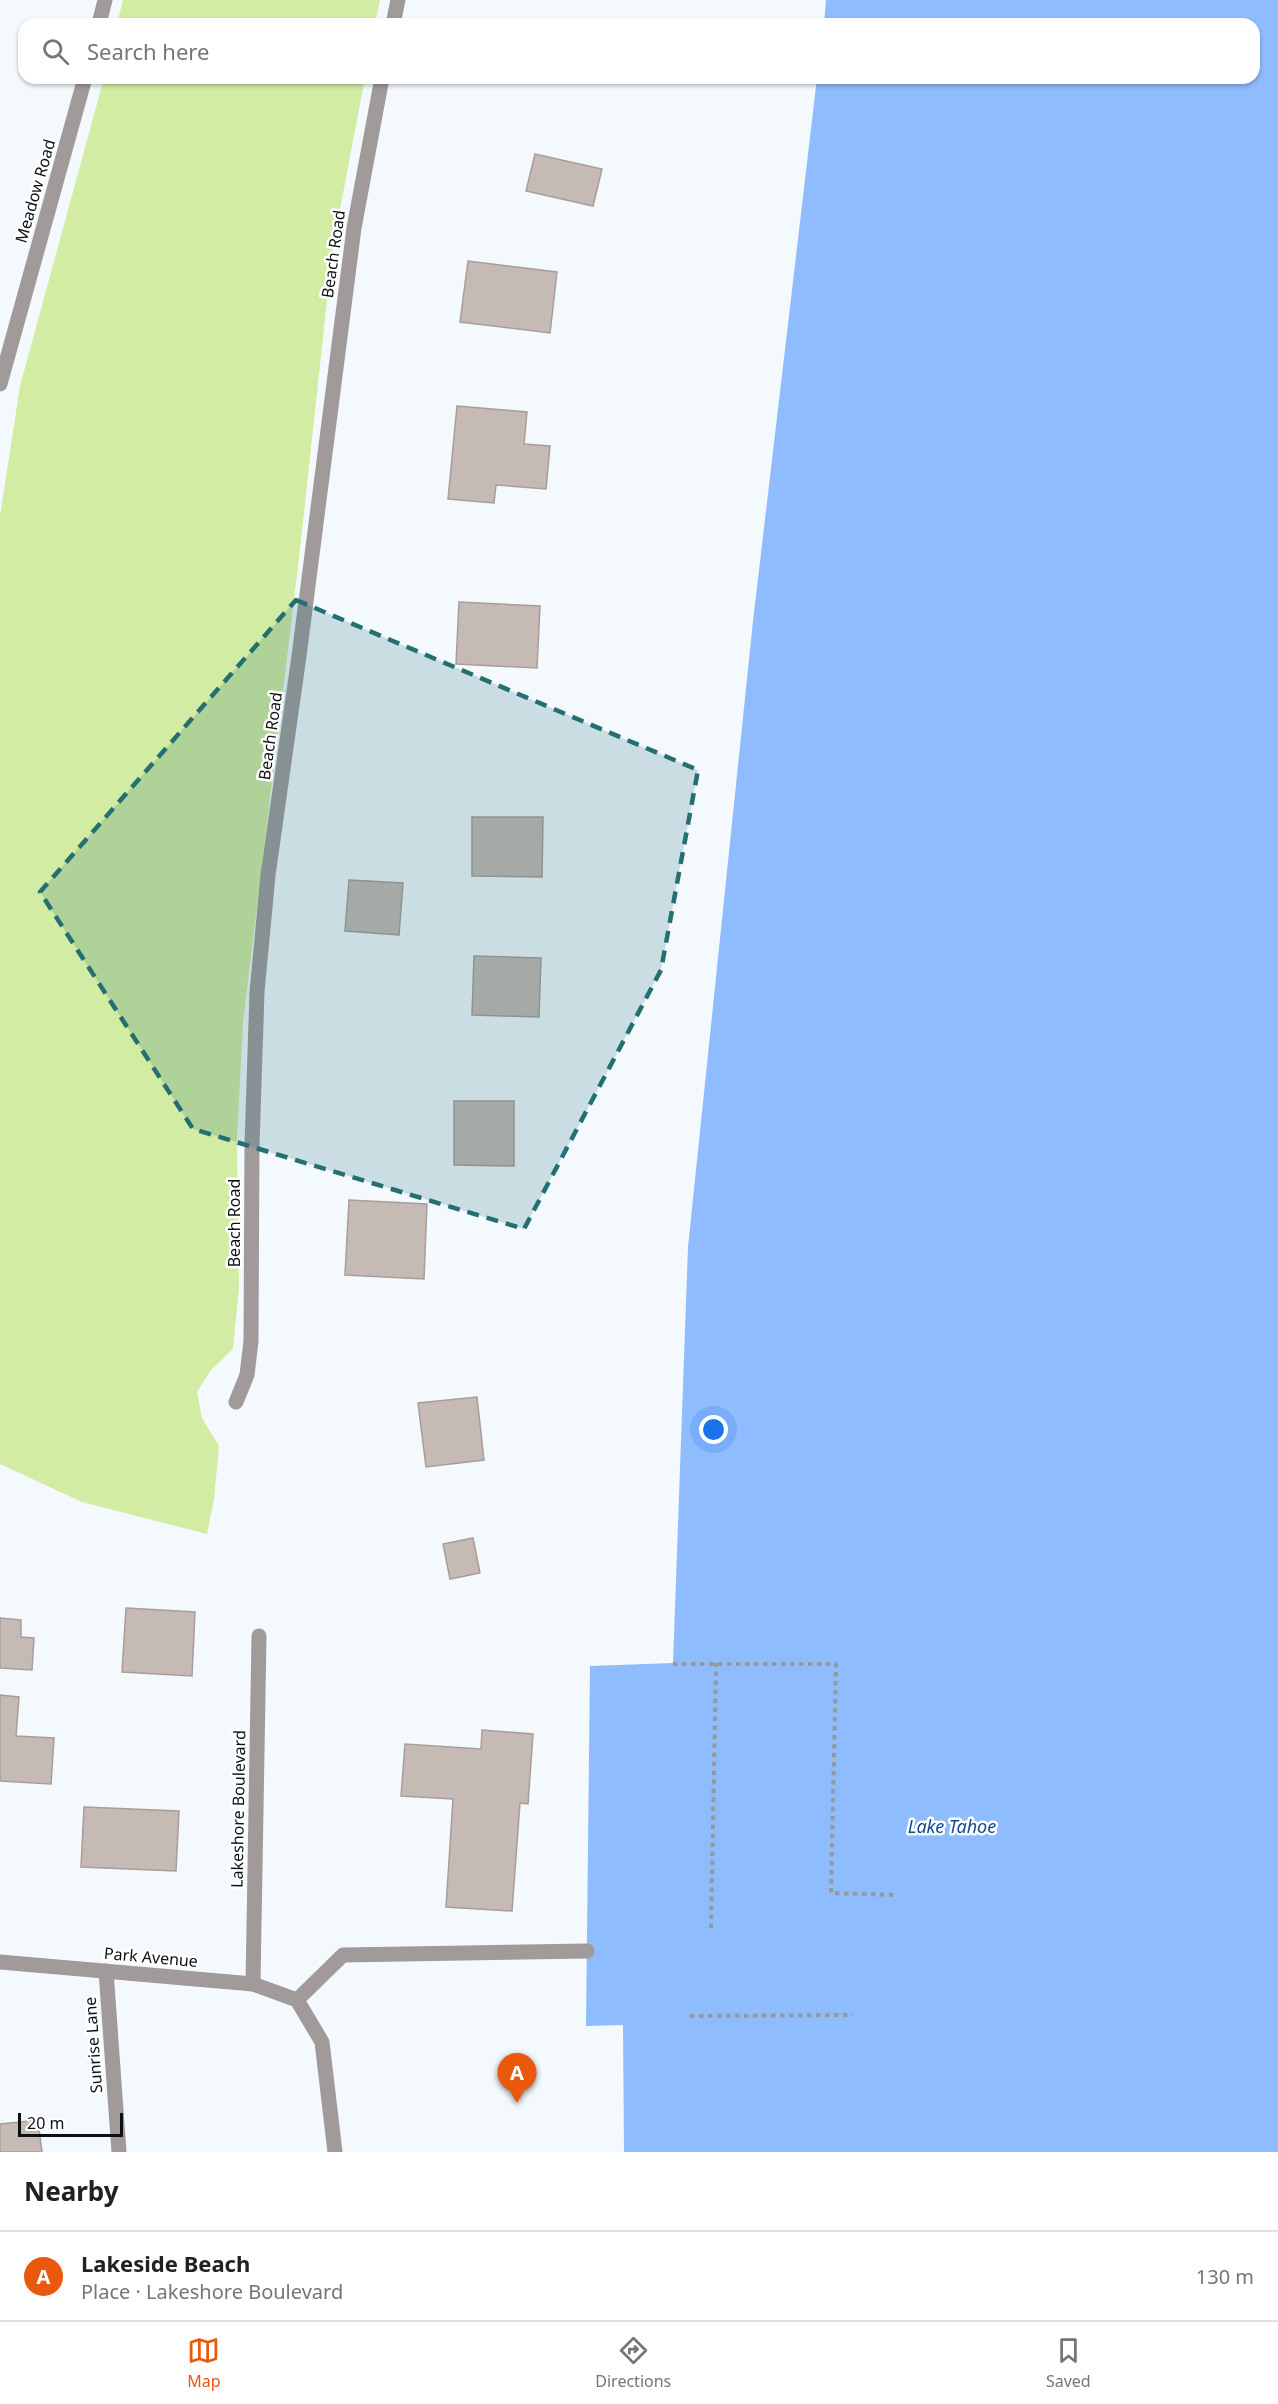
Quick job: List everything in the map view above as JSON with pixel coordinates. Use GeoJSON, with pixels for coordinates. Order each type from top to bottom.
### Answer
{"type":"FeatureCollection","features":[{"type":"Feature","properties":{"kind":"street"},"geometry":{"type":"LineString","coordinates":[[100,18],[105,0]]}},
{"type":"Feature","properties":{"kind":"street"},"geometry":{"type":"LineString","coordinates":[[394,18],[398,0]]}},
{"type":"Feature","properties":{"kind":"street","name":"Meadow Road"},"geometry":{"type":"LineString","coordinates":[[0,384],[83,84]]}},
{"type":"Feature","properties":{"kind":"street","name":"Beach Road"},"geometry":{"type":"LineString","coordinates":[[236,1402],[247,1375],[251,1341],[252,1145],[257,1004],[268,875],[302,633],[354,228],[381,84]]}},
{"type":"Feature","properties":{"kind":"street","name":"Lakeshore Boulevard"},"geometry":{"type":"LineString","coordinates":[[253,1984],[259,1636]]}},
{"type":"Feature","properties":{"kind":"street"},"geometry":{"type":"LineString","coordinates":[[335,2152],[322,2042],[297,2000],[343,1955],[587,1951]]}},
{"type":"Feature","properties":{"kind":"street","name":"Park Avenue"},"geometry":{"type":"LineString","coordinates":[[0,1962],[253,1984],[297,2000]]}},
{"type":"Feature","properties":{"kind":"street","name":"Sunrise Lane"},"geometry":{"type":"LineString","coordinates":[[106,1971],[119,2152]]}},
{"type":"Feature","properties":{"kind":"path"},"geometry":{"type":"LineString","coordinates":[[711,1928],[716,1663]]}},
{"type":"Feature","properties":{"kind":"path"},"geometry":{"type":"LineString","coordinates":[[673,1664],[836,1664],[831,1893],[895,1894]]}},
{"type":"Feature","properties":{"kind":"path"},"geometry":{"type":"LineString","coordinates":[[690,2016],[853,2015]]}},
{"type":"Feature","properties":{"kind":"highlighted area"},"geometry":{"type":"Polygon","coordinates":[[[296,600],[698,770],[661,970],[524,1229],[193,1129],[40,892],[296,600]]]}},
{"type":"Feature","properties":{"kind":"green space"},"geometry":{"type":"Polygon","coordinates":[[[123,0],[380,0],[376,18],[118,18],[123,0]]]}},
{"type":"Feature","properties":{"kind":"green space"},"geometry":{"type":"Polygon","coordinates":[[[102,84],[364,84],[333,246],[299,558],[243,1023],[237,1138],[239,1287],[233,1349],[211,1370],[197,1392],[202,1418],[219,1446],[214,1499],[207,1534],[82,1502],[0,1464],[0,516],[20,386],[102,84]]]}},
{"type":"Feature","properties":{"kind":"water","name":"Lake Tahoe"},"geometry":{"type":"Polygon","coordinates":[[[826,0],[1278,0],[1278,2152],[624,2152],[623,2025],[586,2026],[590,1666],[673,1663],[688,1247],[753,621],[816,84],[1260,84],[1260,18],[824,18],[826,0]]]}},
{"type":"Feature","properties":{"kind":"building"},"geometry":{"type":"Polygon","coordinates":[[[535,154],[602,169],[593,206],[526,191],[535,154]]]}},
{"type":"Feature","properties":{"kind":"building"},"geometry":{"type":"Polygon","coordinates":[[[468,261],[557,272],[550,333],[460,322],[468,261]]]}},
{"type":"Feature","properties":{"kind":"building"},"geometry":{"type":"Polygon","coordinates":[[[457,406],[527,412],[524,444],[550,446],[546,489],[496,485],[494,503],[448,499],[457,406]]]}},
{"type":"Feature","properties":{"kind":"building"},"geometry":{"type":"Polygon","coordinates":[[[459,602],[540,606],[537,668],[456,664],[459,602]]]}},
{"type":"Feature","properties":{"kind":"building"},"geometry":{"type":"Polygon","coordinates":[[[472,817],[543,817],[542,877],[472,876],[472,817]]]}},
{"type":"Feature","properties":{"kind":"building"},"geometry":{"type":"Polygon","coordinates":[[[349,880],[403,883],[399,935],[345,931],[349,880]]]}},
{"type":"Feature","properties":{"kind":"building"},"geometry":{"type":"Polygon","coordinates":[[[474,956],[541,958],[539,1017],[472,1015],[474,956]]]}},
{"type":"Feature","properties":{"kind":"building"},"geometry":{"type":"Polygon","coordinates":[[[454,1101],[514,1101],[514,1166],[454,1165],[454,1101]]]}},
{"type":"Feature","properties":{"kind":"building"},"geometry":{"type":"Polygon","coordinates":[[[349,1200],[427,1204],[424,1279],[345,1275],[349,1200]]]}},
{"type":"Feature","properties":{"kind":"building"},"geometry":{"type":"Polygon","coordinates":[[[477,1397],[484,1460],[426,1467],[418,1403],[477,1397]]]}},
{"type":"Feature","properties":{"kind":"building"},"geometry":{"type":"Polygon","coordinates":[[[473,1538],[480,1573],[450,1579],[443,1544],[473,1538]]]}},
{"type":"Feature","properties":{"kind":"building"},"geometry":{"type":"Polygon","coordinates":[[[126,1608],[195,1612],[192,1676],[122,1672],[126,1608]]]}},
{"type":"Feature","properties":{"kind":"building"},"geometry":{"type":"Polygon","coordinates":[[[0,1618],[21,1620],[21,1637],[34,1638],[32,1670],[0,1668],[0,1618]]]}},
{"type":"Feature","properties":{"kind":"building"},"geometry":{"type":"Polygon","coordinates":[[[0,1695],[19,1697],[16,1736],[54,1738],[51,1784],[0,1781],[0,1695]]]}},
{"type":"Feature","properties":{"kind":"building"},"geometry":{"type":"Polygon","coordinates":[[[482,1730],[533,1734],[528,1804],[520,1803],[512,1911],[446,1907],[453,1799],[401,1796],[405,1744],[481,1749],[482,1730]]]}},
{"type":"Feature","properties":{"kind":"building"},"geometry":{"type":"Polygon","coordinates":[[[84,1807],[179,1811],[176,1871],[81,1867],[84,1807]]]}},
{"type":"Feature","properties":{"kind":"building"},"geometry":{"type":"Polygon","coordinates":[[[38,2120],[42,2152],[0,2152],[0,2124],[38,2120]]]}},
{"type":"Feature","properties":{"kind":"place","name":"Lakeside Beach"},"geometry":{"type":"Point","coordinates":[517,2103]}}]}
